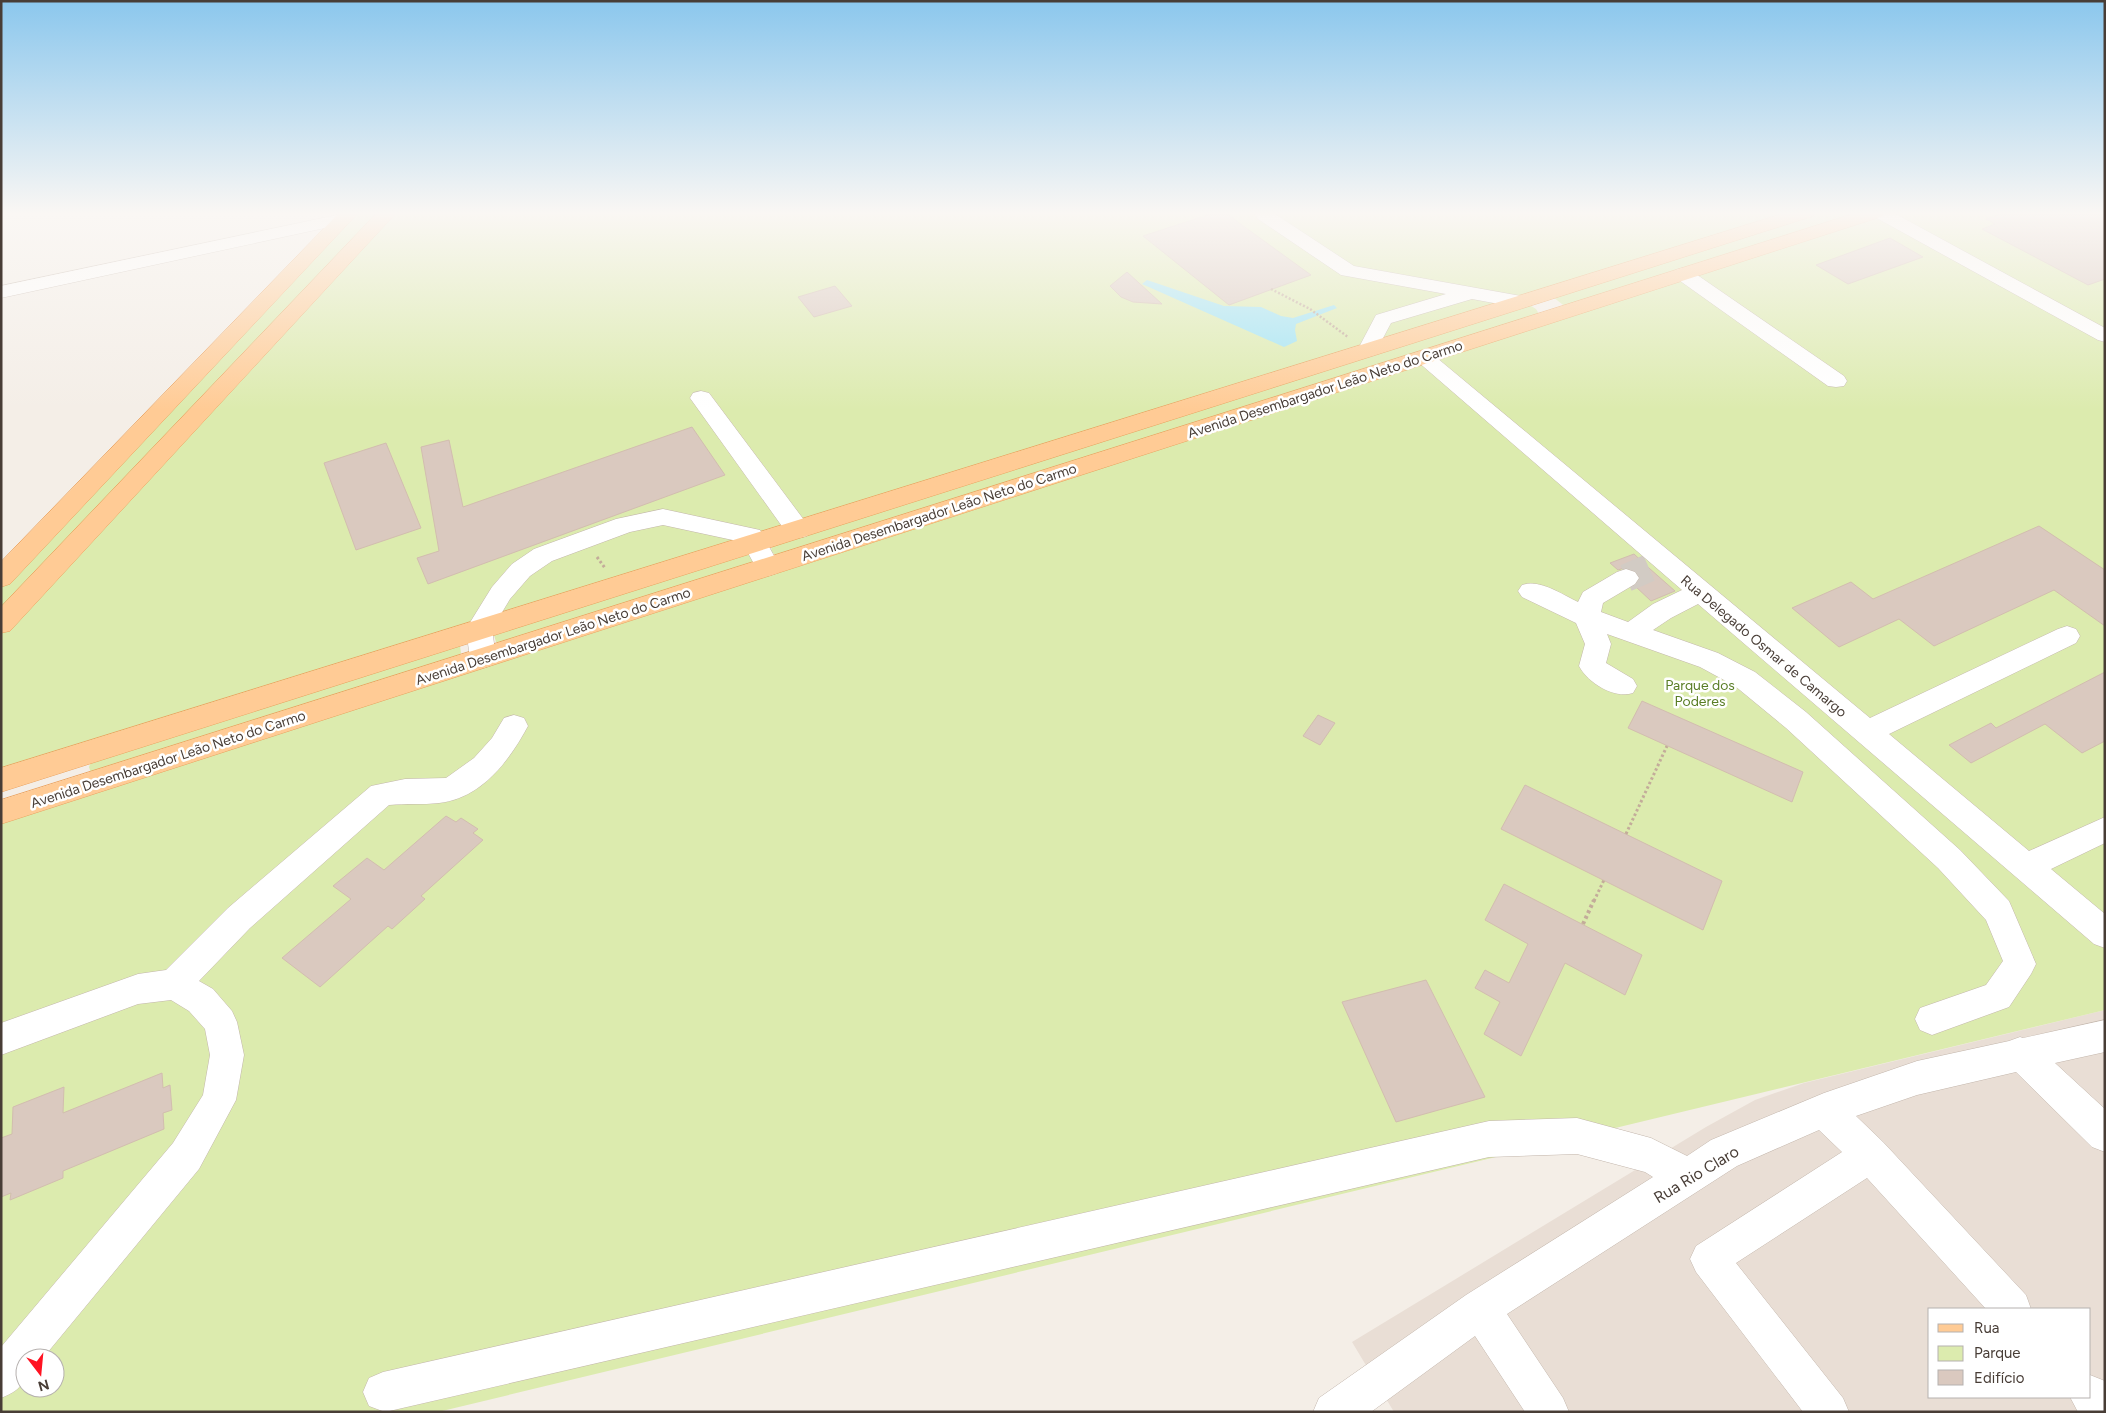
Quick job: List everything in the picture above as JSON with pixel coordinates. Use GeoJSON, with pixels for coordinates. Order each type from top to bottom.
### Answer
{"type":"FeatureCollection","features":[{"type":"Feature","properties":{"kind":"main road"},"geometry":{"type":"LineString","coordinates":[[1,578],[287,278]]}},
{"type":"Feature","properties":{"kind":"main road"},"geometry":{"type":"LineString","coordinates":[[1,624],[326,278]]}},
{"type":"Feature","properties":{"kind":"main road","name":"Avenida Desembargador Leão Neto do Carmo"},"geometry":{"type":"LineString","coordinates":[[1,780],[1598,278]]}},
{"type":"Feature","properties":{"kind":"main road","name":"Avenida Desembargador Leão Neto do Carmo"},"geometry":{"type":"LineString","coordinates":[[1,812],[1671,278]]}},
{"type":"Feature","properties":{"kind":"main road"},"geometry":{"type":"LineString","coordinates":[[1528,300],[1560,315]]}},
{"type":"Feature","properties":{"kind":"main road"},"geometry":{"type":"LineString","coordinates":[[72,790],[74,756]]}},
{"type":"Feature","properties":{"kind":"street"},"geometry":{"type":"LineString","coordinates":[[1,292],[65,278]]}},
{"type":"Feature","properties":{"kind":"street"},"geometry":{"type":"LineString","coordinates":[[1387,278],[1471,293],[1528,300]]}},
{"type":"Feature","properties":{"kind":"street"},"geometry":{"type":"LineString","coordinates":[[1689,278],[1836,381]]}},
{"type":"Feature","properties":{"kind":"street"},"geometry":{"type":"LineString","coordinates":[[1999,278],[2105,336]]}},
{"type":"Feature","properties":{"kind":"street"},"geometry":{"type":"LineString","coordinates":[[1366,351],[1383,319],[1471,293]]}},
{"type":"Feature","properties":{"kind":"street","name":"Rua Delegado Osmar de Camargo"},"geometry":{"type":"LineString","coordinates":[[1424,357],[1647,569],[1700,592],[2105,934]]}},
{"type":"Feature","properties":{"kind":"street"},"geometry":{"type":"LineString","coordinates":[[701,398],[798,530]]}},
{"type":"Feature","properties":{"kind":"street"},"geometry":{"type":"LineString","coordinates":[[483,658],[479,629],[501,593],[521,570],[543,555],[625,525],[663,516],[751,536],[768,567]]}},
{"type":"Feature","properties":{"kind":"street"},"geometry":{"type":"LineString","coordinates":[[1623,686],[1592,666],[1598,644],[1587,617],[1592,598],[1647,569]]}},
{"type":"Feature","properties":{"kind":"street"},"geometry":{"type":"LineString","coordinates":[[1531,592],[1587,617],[1709,660],[1745,678],[1796,720],[1949,859],[1998,911],[2020,964],[1997,996],[1932,1019]]}},
{"type":"Feature","properties":{"kind":"street"},"geometry":{"type":"LineString","coordinates":[[1631,633],[1662,611],[1700,592]]}},
{"type":"Feature","properties":{"kind":"street"},"geometry":{"type":"LineString","coordinates":[[1867,732],[2067,636]]}},
{"type":"Feature","properties":{"kind":"street"},"geometry":{"type":"LineString","coordinates":[[1,1040],[138,989],[174,984],[240,918],[381,794],[408,791],[445,791],[461,784],[482,768],[506,743],[514,726]]}},
{"type":"Feature","properties":{"kind":"street"},"geometry":{"type":"LineString","coordinates":[[2025,866],[2105,829]]}},
{"type":"Feature","properties":{"kind":"street"},"geometry":{"type":"LineString","coordinates":[[1,1378],[186,1156],[219,1100],[227,1055],[220,1022],[202,1000],[174,984]]}},
{"type":"Feature","properties":{"kind":"street","name":"Rua Rio Claro"},"geometry":{"type":"LineString","coordinates":[[1350,1408],[1480,1309],[1724,1153],[1824,1110],[1917,1078],[2020,1053],[2105,1036]]}},
{"type":"Feature","properties":{"kind":"street"},"geometry":{"type":"LineString","coordinates":[[2020,1053],[2105,1134]]}},
{"type":"Feature","properties":{"kind":"street"},"geometry":{"type":"LineString","coordinates":[[1824,1110],[1870,1154],[2011,1308]]}},
{"type":"Feature","properties":{"kind":"street"},"geometry":{"type":"LineString","coordinates":[[383,1392],[1489,1139],[1577,1136],[1651,1156],[1689,1177]]}},
{"type":"Feature","properties":{"kind":"street"},"geometry":{"type":"LineString","coordinates":[[1829,1412],[1709,1259],[1870,1154]]}},
{"type":"Feature","properties":{"kind":"street"},"geometry":{"type":"LineString","coordinates":[[1480,1309],[1549,1412]]}},
{"type":"Feature","properties":{"kind":"street"},"geometry":{"type":"LineString","coordinates":[[2091,1396],[2105,1411]]}},
{"type":"Feature","properties":{"kind":"path"},"geometry":{"type":"LineString","coordinates":[[1271,290],[1310,309],[1366,351]]}},
{"type":"Feature","properties":{"kind":"path"},"geometry":{"type":"LineString","coordinates":[[1626,834],[1667,746]]}},
{"type":"Feature","properties":{"kind":"path"},"geometry":{"type":"LineString","coordinates":[[1583,924],[1604,880]]}},
{"type":"Feature","properties":{"kind":"shaded area"},"geometry":{"type":"Polygon","coordinates":[[[2105,1010],[2105,1412],[1394,1412],[1352,1342],[1706,1127],[1755,1100],[1804,1083],[2105,1010]]]}},
{"type":"Feature","properties":{"kind":"green space"},"geometry":{"type":"Polygon","coordinates":[[[291,278],[317,278],[1,611],[1,584],[291,278]]]}},
{"type":"Feature","properties":{"kind":"green space"},"geometry":{"type":"Polygon","coordinates":[[[326,278],[1597,278],[1,780],[1,624],[326,278]]]}},
{"type":"Feature","properties":{"kind":"green space"},"geometry":{"type":"Polygon","coordinates":[[[1614,278],[1662,278],[1567,308],[1553,297],[1614,278]]]}},
{"type":"Feature","properties":{"kind":"green space","name":"Parque dos Poderes"},"geometry":{"type":"Polygon","coordinates":[[[1671,278],[2105,278],[2105,1010],[438,1412],[1,1412],[1,812],[1671,278]]]}},
{"type":"Feature","properties":{"kind":"green space"},"geometry":{"type":"Polygon","coordinates":[[[1528,304],[1536,309],[1539,314],[779,557],[771,552],[772,543],[1528,304]]]}},
{"type":"Feature","properties":{"kind":"green space"},"geometry":{"type":"Polygon","coordinates":[[[746,549],[759,562],[504,644],[496,642],[494,635],[746,549]]]}},
{"type":"Feature","properties":{"kind":"green space"},"geometry":{"type":"Polygon","coordinates":[[[460,646],[461,653],[456,660],[92,776],[89,767],[93,757],[460,646]]]}},
{"type":"Feature","properties":{"kind":"water"},"geometry":{"type":"Polygon","coordinates":[[[1147,280],[1224,306],[1261,307],[1281,316],[1293,318],[1334,305],[1337,308],[1296,324],[1297,341],[1284,347],[1142,284],[1147,280]]]}},
{"type":"Feature","properties":{"kind":"building"},"geometry":{"type":"Polygon","coordinates":[[[1120,278],[1133,278],[1162,304],[1133,302],[1121,297],[1110,286],[1120,278]]]}},
{"type":"Feature","properties":{"kind":"building"},"geometry":{"type":"Polygon","coordinates":[[[1195,278],[1303,278],[1229,305],[1195,278]]]}},
{"type":"Feature","properties":{"kind":"building"},"geometry":{"type":"Polygon","coordinates":[[[1838,278],[1865,278],[1848,284],[1838,278]]]}},
{"type":"Feature","properties":{"kind":"building"},"geometry":{"type":"Polygon","coordinates":[[[2075,278],[2105,278],[2105,279],[2088,285],[2075,278]]]}},
{"type":"Feature","properties":{"kind":"building"},"geometry":{"type":"Polygon","coordinates":[[[835,286],[852,306],[814,317],[798,297],[835,286]]]}},
{"type":"Feature","properties":{"kind":"building"},"geometry":{"type":"Polygon","coordinates":[[[692,427],[725,475],[428,584],[417,558],[439,551],[421,447],[449,440],[463,507],[692,427]]]}},
{"type":"Feature","properties":{"kind":"building"},"geometry":{"type":"Polygon","coordinates":[[[386,443],[421,528],[356,550],[324,463],[386,443]]]}},
{"type":"Feature","properties":{"kind":"building"},"geometry":{"type":"Polygon","coordinates":[[[2039,526],[2105,570],[2105,626],[2054,590],[1934,646],[1899,619],[1839,647],[1792,608],[1851,582],[1873,599],[2039,526]]]}},
{"type":"Feature","properties":{"kind":"building"},"geometry":{"type":"Polygon","coordinates":[[[1634,554],[1675,591],[1651,601],[1635,586],[1641,579],[1637,571],[1627,567],[1618,570],[1610,563],[1634,554]]]}},
{"type":"Feature","properties":{"kind":"building"},"geometry":{"type":"Polygon","coordinates":[[[2105,672],[2105,741],[2082,753],[2045,724],[1971,763],[1949,745],[1991,723],[1996,728],[2105,672]]]}},
{"type":"Feature","properties":{"kind":"building"},"geometry":{"type":"Polygon","coordinates":[[[1642,701],[1803,772],[1792,802],[1628,728],[1642,701]]]}},
{"type":"Feature","properties":{"kind":"building"},"geometry":{"type":"Polygon","coordinates":[[[1318,715],[1335,723],[1320,745],[1303,736],[1318,715]]]}},
{"type":"Feature","properties":{"kind":"building"},"geometry":{"type":"Polygon","coordinates":[[[1525,785],[1722,881],[1703,930],[1501,829],[1525,785]]]}},
{"type":"Feature","properties":{"kind":"building"},"geometry":{"type":"Polygon","coordinates":[[[446,816],[456,822],[461,818],[478,829],[473,833],[483,840],[421,896],[425,899],[392,929],[388,926],[320,987],[282,958],[351,899],[333,886],[367,858],[384,870],[446,816]]]}},
{"type":"Feature","properties":{"kind":"building"},"geometry":{"type":"Polygon","coordinates":[[[1504,884],[1642,955],[1625,995],[1565,963],[1521,1056],[1484,1034],[1500,1002],[1475,988],[1485,970],[1509,983],[1528,944],[1485,920],[1504,884]]]}},
{"type":"Feature","properties":{"kind":"building"},"geometry":{"type":"Polygon","coordinates":[[[1426,980],[1485,1097],[1396,1122],[1342,1002],[1426,980]]]}},
{"type":"Feature","properties":{"kind":"building"},"geometry":{"type":"Polygon","coordinates":[[[162,1073],[163,1088],[170,1085],[172,1110],[163,1113],[164,1129],[63,1171],[63,1178],[10,1200],[11,1193],[1,1197],[1,1138],[12,1134],[13,1107],[64,1087],[63,1113],[162,1073]]]}},
{"type":"Feature","properties":{"kind":"tunnel"},"geometry":{"type":"LineString","coordinates":[[1626,578],[1649,568]]}}]}
